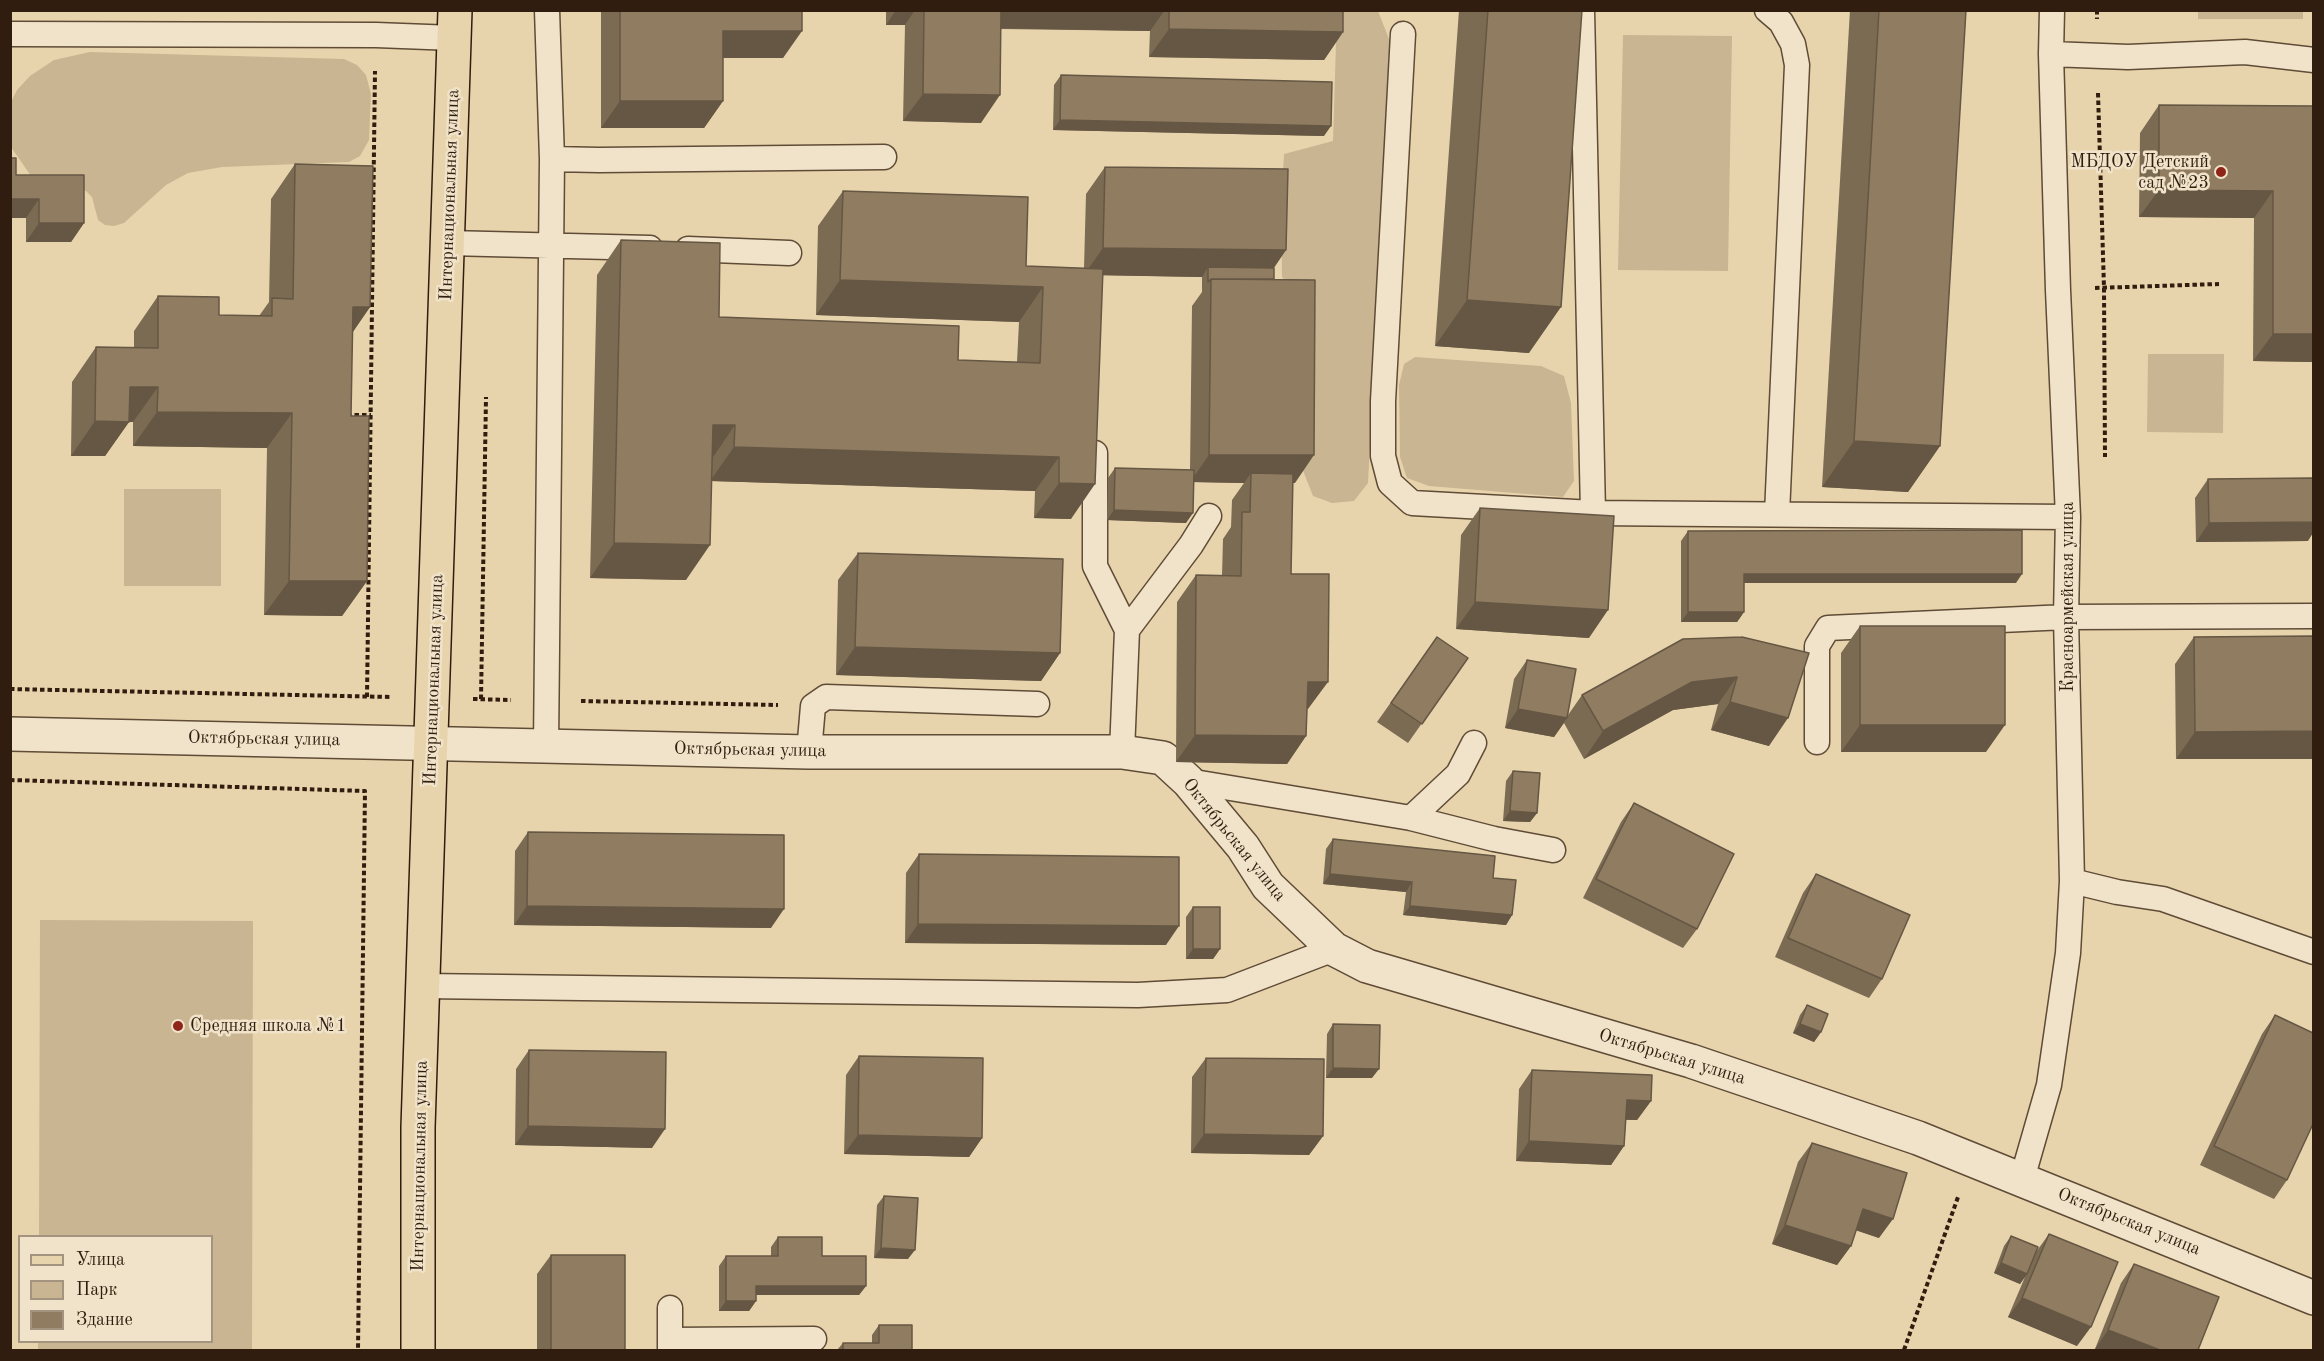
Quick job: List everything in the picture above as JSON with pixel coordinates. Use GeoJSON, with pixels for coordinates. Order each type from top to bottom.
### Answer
{"type":"FeatureCollection","features":[{"type":"Feature","properties":{"kind":"main road","name":"Интернациональная улица"},"geometry":{"type":"LineString","coordinates":[[418,1350],[418,1127],[455,24]]}},
{"type":"Feature","properties":{"kind":"street","name":"Октябрьская улица"},"geometry":{"type":"LineString","coordinates":[[10,734],[809,752],[1122,752],[1163,758],[1188,781],[1243,847],[1268,886],[1334,949],[1376,969],[1690,1061],[1918,1138],[2313,1298]]}},
{"type":"Feature","properties":{"kind":"lane"},"geometry":{"type":"LineString","coordinates":[[546,746],[552,159],[548,10]]}},
{"type":"Feature","properties":{"kind":"lane"},"geometry":{"type":"LineString","coordinates":[[1582,10],[1593,513]]}},
{"type":"Feature","properties":{"kind":"lane"},"geometry":{"type":"LineString","coordinates":[[1767,10],[1781,22],[1793,44],[1797,65],[1777,514]]}},
{"type":"Feature","properties":{"kind":"lane","name":"Красноармейская улица"},"geometry":{"type":"LineString","coordinates":[[2022,1179],[2049,1085],[2068,953],[2072,881],[2066,617],[2068,517],[2058,290],[2051,54],[2052,10]]}},
{"type":"Feature","properties":{"kind":"lane"},"geometry":{"type":"LineString","coordinates":[[10,34],[376,35],[455,24]]}},
{"type":"Feature","properties":{"kind":"lane"},"geometry":{"type":"LineString","coordinates":[[1403,34],[1383,401],[1383,456],[1390,483],[1412,503],[1593,513],[2068,517]]}},
{"type":"Feature","properties":{"kind":"lane"},"geometry":{"type":"LineString","coordinates":[[2051,54],[2128,57],[2245,52],[2313,60]]}},
{"type":"Feature","properties":{"kind":"lane"},"geometry":{"type":"LineString","coordinates":[[552,159],[884,157]]}},
{"type":"Feature","properties":{"kind":"lane"},"geometry":{"type":"LineString","coordinates":[[448,243],[789,253]]}},
{"type":"Feature","properties":{"kind":"lane"},"geometry":{"type":"LineString","coordinates":[[1095,426],[1095,566],[1127,630],[1122,752]]}},
{"type":"Feature","properties":{"kind":"lane"},"geometry":{"type":"LineString","coordinates":[[1127,630],[1191,545],[1209,516]]}},
{"type":"Feature","properties":{"kind":"lane"},"geometry":{"type":"LineString","coordinates":[[1817,742],[1817,646],[1828,628],[2066,617],[2313,615]]}},
{"type":"Feature","properties":{"kind":"lane"},"geometry":{"type":"LineString","coordinates":[[809,752],[813,706],[826,697],[1037,704]]}},
{"type":"Feature","properties":{"kind":"lane"},"geometry":{"type":"LineString","coordinates":[[1411,818],[1458,774],[1474,742]]}},
{"type":"Feature","properties":{"kind":"lane"},"geometry":{"type":"LineString","coordinates":[[1188,781],[1411,818],[1494,839],[1553,850]]}},
{"type":"Feature","properties":{"kind":"lane"},"geometry":{"type":"LineString","coordinates":[[2072,881],[2117,892],[2163,899],[2313,952]]}},
{"type":"Feature","properties":{"kind":"lane"},"geometry":{"type":"LineString","coordinates":[[423,986],[1138,994],[1227,990],[1334,949]]}},
{"type":"Feature","properties":{"kind":"lane"},"geometry":{"type":"LineString","coordinates":[[670,1308],[670,1345],[814,1339]]}},
{"type":"Feature","properties":{"kind":"path"},"geometry":{"type":"LineString","coordinates":[[2097,10],[2104,288],[2105,464]]}},
{"type":"Feature","properties":{"kind":"path"},"geometry":{"type":"LineString","coordinates":[[367,697],[376,35]]}},
{"type":"Feature","properties":{"kind":"path"},"geometry":{"type":"LineString","coordinates":[[2058,290],[2219,284]]}},
{"type":"Feature","properties":{"kind":"path"},"geometry":{"type":"LineString","coordinates":[[339,415],[370,415]]}},
{"type":"Feature","properties":{"kind":"path"},"geometry":{"type":"LineString","coordinates":[[10,780],[365,790],[358,1350]]}},
{"type":"Feature","properties":{"kind":"path"},"geometry":{"type":"LineString","coordinates":[[1904,1350],[1971,1159]]}},
{"type":"Feature","properties":{"kind":"green space"},"geometry":{"type":"Polygon","coordinates":[[[1337,11],[1378,11],[1391,44],[1368,483],[1354,501],[1332,503],[1313,496],[1302,468],[1303,301],[1282,277],[1281,207],[1284,154],[1333,141],[1337,11]]]}},
{"type":"Feature","properties":{"kind":"green space"},"geometry":{"type":"Polygon","coordinates":[[[2198,11],[2303,11],[2303,19],[2198,19],[2198,11]]]}},
{"type":"Feature","properties":{"kind":"green space"},"geometry":{"type":"Polygon","coordinates":[[[1623,35],[1732,36],[1728,271],[1618,270],[1623,35]]]}},
{"type":"Feature","properties":{"kind":"green space"},"geometry":{"type":"Polygon","coordinates":[[[90,52],[344,59],[357,65],[366,75],[371,94],[369,140],[360,156],[349,162],[222,167],[188,173],[166,185],[124,223],[114,226],[105,225],[98,220],[92,197],[86,191],[31,176],[11,147],[10,104],[17,90],[30,76],[54,60],[90,52]]]}},
{"type":"Feature","properties":{"kind":"green space"},"geometry":{"type":"Polygon","coordinates":[[[2148,354],[2224,354],[2223,433],[2147,432],[2148,354]]]}},
{"type":"Feature","properties":{"kind":"green space"},"geometry":{"type":"Polygon","coordinates":[[[1415,357],[1541,366],[1564,376],[1571,403],[1574,481],[1563,497],[1429,486],[1407,478],[1400,457],[1399,385],[1404,364],[1415,357]]]}},
{"type":"Feature","properties":{"kind":"green space"},"geometry":{"type":"Polygon","coordinates":[[[124,489],[221,489],[221,586],[124,586],[124,489]]]}},
{"type":"Feature","properties":{"kind":"green space"},"geometry":{"type":"Polygon","coordinates":[[[40,920],[253,921],[252,1350],[38,1350],[38,1343],[213,1343],[213,1235],[39,1235],[40,920]]]}},
{"type":"Feature","properties":{"kind":"building"},"geometry":{"type":"Polygon","coordinates":[[[620,10],[802,10],[802,31],[723,31],[723,101],[620,101],[620,10]]]}},
{"type":"Feature","properties":{"kind":"building"},"geometry":{"type":"Polygon","coordinates":[[[924,10],[1001,10],[1000,95],[923,94],[924,10]]]}},
{"type":"Feature","properties":{"kind":"building"},"geometry":{"type":"Polygon","coordinates":[[[1169,10],[1343,10],[1343,32],[1169,29],[1169,10]]]}},
{"type":"Feature","properties":{"kind":"building"},"geometry":{"type":"Polygon","coordinates":[[[1488,10],[1582,10],[1561,307],[1467,300],[1488,10]]]}},
{"type":"Feature","properties":{"kind":"building"},"geometry":{"type":"Polygon","coordinates":[[[1879,10],[1966,10],[1940,446],[1854,441],[1879,10]]]}},
{"type":"Feature","properties":{"kind":"building"},"geometry":{"type":"Polygon","coordinates":[[[1061,75],[1332,82],[1331,126],[1060,120],[1061,75]]]}},
{"type":"Feature","properties":{"kind":"building"},"geometry":{"type":"Polygon","coordinates":[[[2159,105],[2313,106],[2313,334],[2273,334],[2273,191],[2159,190],[2159,105]]]}},
{"type":"Feature","properties":{"kind":"building"},"geometry":{"type":"Polygon","coordinates":[[[10,158],[16,158],[16,175],[84,175],[84,223],[39,223],[39,199],[10,199],[10,158]]]}},
{"type":"Feature","properties":{"kind":"building"},"geometry":{"type":"Polygon","coordinates":[[[295,164],[373,166],[370,307],[353,307],[351,416],[369,416],[367,581],[289,581],[292,413],[157,412],[158,387],[130,387],[129,422],[95,421],[96,347],[158,348],[158,296],[219,297],[219,315],[272,316],[272,298],[293,299],[295,164]]]}},
{"type":"Feature","properties":{"kind":"building"},"geometry":{"type":"Polygon","coordinates":[[[1105,167],[1288,169],[1286,250],[1103,248],[1105,167]]]}},
{"type":"Feature","properties":{"kind":"building"},"geometry":{"type":"Polygon","coordinates":[[[843,191],[1028,197],[1026,266],[1103,269],[1095,484],[1059,483],[1059,457],[734,447],[735,425],[713,425],[710,545],[614,543],[621,240],[720,243],[719,317],[959,326],[958,360],[1040,363],[1043,287],[840,280],[843,191]]]}},
{"type":"Feature","properties":{"kind":"building"},"geometry":{"type":"Polygon","coordinates":[[[1208,267],[1274,268],[1274,279],[1211,279],[1208,282],[1208,267]]]}},
{"type":"Feature","properties":{"kind":"building"},"geometry":{"type":"Polygon","coordinates":[[[1211,279],[1315,280],[1314,455],[1209,455],[1211,279]]]}},
{"type":"Feature","properties":{"kind":"building"},"geometry":{"type":"Polygon","coordinates":[[[1115,468],[1194,470],[1193,513],[1114,510],[1115,468]]]}},
{"type":"Feature","properties":{"kind":"building"},"geometry":{"type":"Polygon","coordinates":[[[1251,473],[1293,474],[1291,574],[1329,574],[1328,682],[1308,682],[1306,736],[1195,735],[1196,575],[1241,576],[1242,512],[1250,512],[1251,473]]]}},
{"type":"Feature","properties":{"kind":"building"},"geometry":{"type":"Polygon","coordinates":[[[2313,478],[2313,522],[2209,523],[2208,479],[2313,478]]]}},
{"type":"Feature","properties":{"kind":"building"},"geometry":{"type":"Polygon","coordinates":[[[1480,508],[1614,516],[1608,610],[1475,602],[1480,508]]]}},
{"type":"Feature","properties":{"kind":"building"},"geometry":{"type":"Polygon","coordinates":[[[2022,530],[2022,574],[1744,574],[1744,612],[1688,612],[1688,531],[2022,530]]]}},
{"type":"Feature","properties":{"kind":"building"},"geometry":{"type":"Polygon","coordinates":[[[858,553],[1063,559],[1060,653],[855,647],[858,553]]]}},
{"type":"Feature","properties":{"kind":"building"},"geometry":{"type":"Polygon","coordinates":[[[1860,626],[2005,626],[2005,725],[1860,725],[1860,626]]]}},
{"type":"Feature","properties":{"kind":"building"},"geometry":{"type":"Polygon","coordinates":[[[2313,636],[2313,731],[2195,732],[2194,637],[2313,636]]]}},
{"type":"Feature","properties":{"kind":"building"},"geometry":{"type":"Polygon","coordinates":[[[1437,637],[1468,658],[1422,724],[1391,703],[1437,637]]]}},
{"type":"Feature","properties":{"kind":"building"},"geometry":{"type":"Polygon","coordinates":[[[1742,637],[1809,653],[1788,718],[1730,702],[1737,677],[1692,682],[1603,731],[1582,695],[1683,639],[1742,637]]]}},
{"type":"Feature","properties":{"kind":"building"},"geometry":{"type":"Polygon","coordinates":[[[1527,660],[1576,669],[1567,718],[1518,709],[1527,660]]]}},
{"type":"Feature","properties":{"kind":"building"},"geometry":{"type":"Polygon","coordinates":[[[1513,771],[1540,773],[1537,813],[1510,811],[1513,771]]]}},
{"type":"Feature","properties":{"kind":"building"},"geometry":{"type":"Polygon","coordinates":[[[1634,803],[1734,854],[1697,929],[1596,879],[1634,803]]]}},
{"type":"Feature","properties":{"kind":"building"},"geometry":{"type":"Polygon","coordinates":[[[528,832],[784,835],[784,909],[527,906],[528,832]]]}},
{"type":"Feature","properties":{"kind":"building"},"geometry":{"type":"Polygon","coordinates":[[[1333,839],[1495,856],[1493,878],[1516,880],[1512,915],[1410,906],[1412,882],[1330,874],[1333,839]]]}},
{"type":"Feature","properties":{"kind":"building"},"geometry":{"type":"Polygon","coordinates":[[[919,854],[1179,857],[1179,926],[918,924],[919,854]]]}},
{"type":"Feature","properties":{"kind":"building"},"geometry":{"type":"Polygon","coordinates":[[[1816,874],[1910,915],[1882,979],[1788,938],[1816,874]]]}},
{"type":"Feature","properties":{"kind":"building"},"geometry":{"type":"Polygon","coordinates":[[[1193,907],[1220,907],[1220,949],[1193,949],[1193,907]]]}},
{"type":"Feature","properties":{"kind":"building"},"geometry":{"type":"Polygon","coordinates":[[[1807,1005],[1828,1014],[1821,1032],[1800,1024],[1807,1005]]]}},
{"type":"Feature","properties":{"kind":"building"},"geometry":{"type":"Polygon","coordinates":[[[2275,1015],[2313,1033],[2313,1124],[2287,1180],[2214,1146],[2275,1015]]]}},
{"type":"Feature","properties":{"kind":"building"},"geometry":{"type":"Polygon","coordinates":[[[1333,1024],[1380,1025],[1379,1069],[1333,1068],[1333,1024]]]}},
{"type":"Feature","properties":{"kind":"building"},"geometry":{"type":"Polygon","coordinates":[[[529,1050],[666,1052],[665,1129],[528,1126],[529,1050]]]}},
{"type":"Feature","properties":{"kind":"building"},"geometry":{"type":"Polygon","coordinates":[[[859,1056],[983,1058],[982,1138],[858,1135],[859,1056]]]}},
{"type":"Feature","properties":{"kind":"building"},"geometry":{"type":"Polygon","coordinates":[[[1206,1058],[1324,1059],[1323,1136],[1204,1134],[1206,1058]]]}},
{"type":"Feature","properties":{"kind":"building"},"geometry":{"type":"Polygon","coordinates":[[[1532,1070],[1652,1075],[1651,1101],[1627,1100],[1624,1146],[1529,1141],[1532,1070]]]}},
{"type":"Feature","properties":{"kind":"building"},"geometry":{"type":"Polygon","coordinates":[[[1812,1143],[1907,1173],[1893,1219],[1863,1209],[1851,1246],[1785,1225],[1812,1143]]]}},
{"type":"Feature","properties":{"kind":"building"},"geometry":{"type":"Polygon","coordinates":[[[884,1196],[918,1198],[915,1250],[881,1248],[884,1196]]]}},
{"type":"Feature","properties":{"kind":"building"},"geometry":{"type":"Polygon","coordinates":[[[2049,1234],[2118,1262],[2091,1327],[2022,1298],[2049,1234]]]}},
{"type":"Feature","properties":{"kind":"building"},"geometry":{"type":"Polygon","coordinates":[[[2011,1236],[2038,1247],[2027,1274],[2001,1263],[2011,1236]]]}},
{"type":"Feature","properties":{"kind":"building"},"geometry":{"type":"Polygon","coordinates":[[[778,1237],[822,1237],[822,1256],[866,1256],[866,1286],[756,1286],[756,1301],[726,1301],[726,1256],[778,1256],[778,1237]]]}},
{"type":"Feature","properties":{"kind":"building"},"geometry":{"type":"Polygon","coordinates":[[[551,1255],[625,1255],[625,1350],[551,1350],[551,1255]]]}},
{"type":"Feature","properties":{"kind":"building"},"geometry":{"type":"Polygon","coordinates":[[[2134,1264],[2219,1297],[2198,1350],[2160,1350],[2108,1330],[2134,1264]]]}},
{"type":"Feature","properties":{"kind":"building"},"geometry":{"type":"Polygon","coordinates":[[[879,1325],[912,1325],[912,1350],[843,1350],[843,1343],[879,1343],[879,1325]]]}},
{"type":"Feature","properties":{"kind":"place","name":"МБДОУ Детский сад №23"},"geometry":{"type":"Point","coordinates":[2221,172]}},
{"type":"Feature","properties":{"kind":"place","name":"Средняя школа №1"},"geometry":{"type":"Point","coordinates":[178,1026]}}]}
